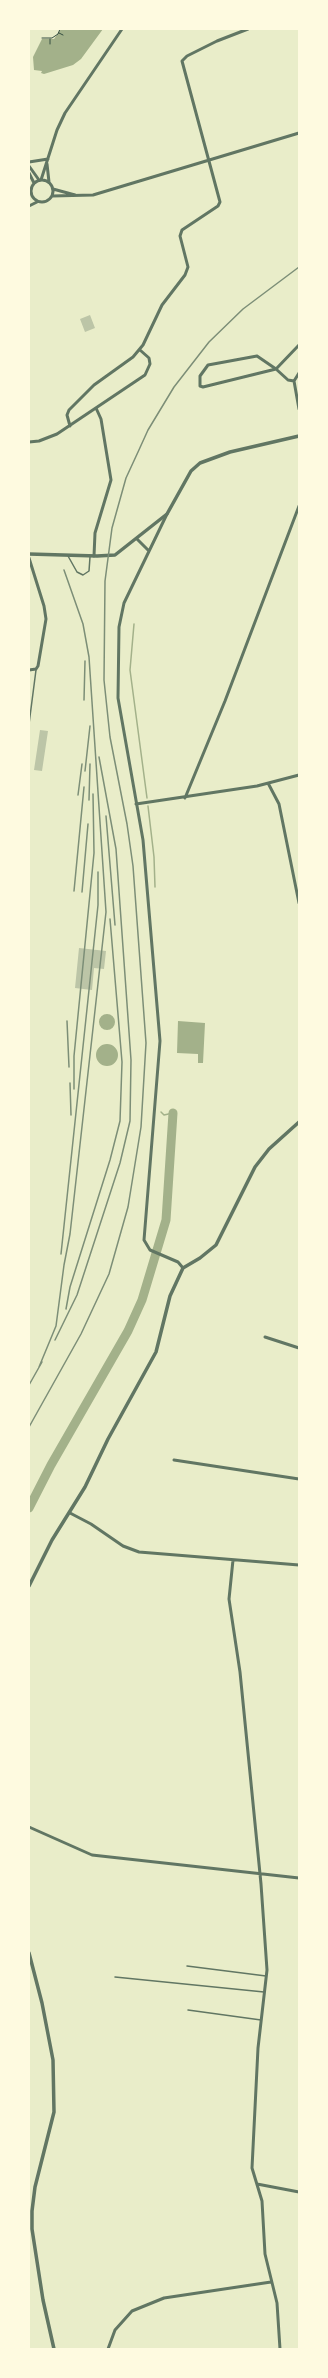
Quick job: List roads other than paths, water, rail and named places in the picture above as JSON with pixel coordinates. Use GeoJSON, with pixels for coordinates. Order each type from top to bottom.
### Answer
{"type":"FeatureCollection","features":[{"type":"Feature","properties":{"kind":"street"},"geometry":{"type":"LineString","coordinates":[[40,180],[47,164],[56,130],[67,109],[122,29]]}},
{"type":"Feature","properties":{"kind":"street"},"geometry":{"type":"LineString","coordinates":[[70,426],[67,415],[69,410],[94,385],[126,364],[140,350],[156,315],[187,271],[187,262],[180,236],[182,230],[218,206],[220,202],[210,159],[182,61],[187,56],[217,41],[248,29]]}},
{"type":"Feature","properties":{"kind":"street"},"geometry":{"type":"LineString","coordinates":[[52,196],[93,195],[299,133]]}},
{"type":"Feature","properties":{"kind":"street"},"geometry":{"type":"LineString","coordinates":[[29,162],[48,159]]}},
{"type":"Feature","properties":{"kind":"street"},"geometry":{"type":"LineString","coordinates":[[29,206],[37,202],[46,202],[52,196],[53,189],[49,182],[47,164]]}},
{"type":"Feature","properties":{"kind":"street"},"geometry":{"type":"LineString","coordinates":[[29,166],[40,180]]}},
{"type":"Feature","properties":{"kind":"street"},"geometry":{"type":"LineString","coordinates":[[29,173],[34,183]]}},
{"type":"Feature","properties":{"kind":"street"},"geometry":{"type":"LineString","coordinates":[[37,202],[31,195],[30,189],[34,183],[40,180],[49,182]]}},
{"type":"Feature","properties":{"kind":"street"},"geometry":{"type":"LineString","coordinates":[[53,189],[77,196]]}},
{"type":"Feature","properties":{"kind":"street"},"geometry":{"type":"LineString","coordinates":[[29,200],[31,195]]}},
{"type":"Feature","properties":{"kind":"street"},"geometry":{"type":"LineString","coordinates":[[294,382],[288,380],[276,368],[261,357],[247,357],[208,365],[202,372],[199,383],[203,387],[276,368],[299,345]]}},
{"type":"Feature","properties":{"kind":"street"},"geometry":{"type":"LineString","coordinates":[[29,442],[48,438],[70,426],[145,375],[150,364],[149,358],[140,350]]}},
{"type":"Feature","properties":{"kind":"street"},"geometry":{"type":"LineString","coordinates":[[299,373],[294,382],[299,409]]}},
{"type":"Feature","properties":{"kind":"street"},"geometry":{"type":"LineString","coordinates":[[92,556],[95,533],[111,480],[101,419],[96,408]]}},
{"type":"Feature","properties":{"kind":"street"},"geometry":{"type":"LineString","coordinates":[[182,1268],[178,1262],[153,1252],[146,1246],[144,1236],[160,1046],[145,860],[118,698],[119,627],[128,591],[167,514],[191,471],[200,463],[230,452],[299,436]]}},
{"type":"Feature","properties":{"kind":"street"},"geometry":{"type":"LineString","coordinates":[[185,798],[299,506]]}},
{"type":"Feature","properties":{"kind":"street"},"geometry":{"type":"LineString","coordinates":[[29,554],[68,556],[115,555],[167,514]]}},
{"type":"Feature","properties":{"kind":"street"},"geometry":{"type":"LineString","coordinates":[[137,539],[149,550]]}},
{"type":"Feature","properties":{"kind":"street"},"geometry":{"type":"LineString","coordinates":[[29,558],[46,614],[36,669],[29,670]]}},
{"type":"Feature","properties":{"kind":"street"},"geometry":{"type":"LineString","coordinates":[[136,804],[185,798],[268,783],[299,775]]}},
{"type":"Feature","properties":{"kind":"street"},"geometry":{"type":"LineString","coordinates":[[268,783],[279,804],[299,903]]}},
{"type":"Feature","properties":{"kind":"street"},"geometry":{"type":"LineString","coordinates":[[29,1586],[45,1551],[70,1513],[156,1352],[170,1296],[182,1268],[200,1258],[216,1245],[255,1167],[269,1149],[299,1122]]}},
{"type":"Feature","properties":{"kind":"street"},"geometry":{"type":"LineString","coordinates":[[265,1337],[299,1348]]}},
{"type":"Feature","properties":{"kind":"street"},"geometry":{"type":"LineString","coordinates":[[174,1460],[299,1479]]}},
{"type":"Feature","properties":{"kind":"street"},"geometry":{"type":"LineString","coordinates":[[70,1513],[91,1524],[123,1546],[139,1552],[299,1564]]}},
{"type":"Feature","properties":{"kind":"street"},"geometry":{"type":"LineString","coordinates":[[233,1560],[229,1599],[239,1669],[259,1873],[266,1976],[261,2020],[252,2168],[262,2201],[265,2254],[277,2303],[280,2349]]}},
{"type":"Feature","properties":{"kind":"street"},"geometry":{"type":"LineString","coordinates":[[29,1827],[92,1855],[299,1878]]}},
{"type":"Feature","properties":{"kind":"street"},"geometry":{"type":"LineString","coordinates":[[29,1953],[42,2003],[53,2060],[55,2103],[52,2123],[32,2203],[32,2229],[39,2275],[54,2349]]}},
{"type":"Feature","properties":{"kind":"street"},"geometry":{"type":"LineString","coordinates":[[257,2184],[299,2192]]}},
{"type":"Feature","properties":{"kind":"street"},"geometry":{"type":"LineString","coordinates":[[108,2349],[115,2330],[132,2311],[164,2298],[271,2282]]}},
{"type":"Feature","properties":{"kind":"lane"},"geometry":{"type":"LineString","coordinates":[[68,556],[78,574],[83,575],[89,571],[92,556]]}},
{"type":"Feature","properties":{"kind":"lane"},"geometry":{"type":"LineString","coordinates":[[29,724],[36,669]]}},
{"type":"Feature","properties":{"kind":"lane"},"geometry":{"type":"LineString","coordinates":[[187,1966],[266,1976]]}},
{"type":"Feature","properties":{"kind":"lane"},"geometry":{"type":"LineString","coordinates":[[115,1977],[264,1992]]}},
{"type":"Feature","properties":{"kind":"lane"},"geometry":{"type":"LineString","coordinates":[[188,2010],[261,2020]]}},
{"type":"Feature","properties":{"kind":"waterway"},"geometry":{"type":"LineString","coordinates":[[134,624],[130,670],[147,798]]}},
{"type":"Feature","properties":{"kind":"waterway"},"geometry":{"type":"LineString","coordinates":[[148,806],[154,857],[155,887]]}},
{"type":"Feature","properties":{"kind":"waterway"},"geometry":{"type":"LineString","coordinates":[[161,1112],[164,1115],[173,1113]]}},
{"type":"Feature","properties":{"kind":"waterway"},"geometry":{"type":"LineString","coordinates":[[29,1508],[51,1465],[128,1331],[142,1300],[166,1220],[173,1113]]}},
{"type":"Feature","properties":{"kind":"railway"},"geometry":{"type":"LineString","coordinates":[[29,1427],[81,1334],[109,1274],[128,1207],[141,1127],[146,1043],[133,866],[127,824],[110,737],[104,680],[105,581],[112,528],[126,478],[148,430],[174,387],[209,342],[243,309],[299,267]]}},
{"type":"Feature","properties":{"kind":"railway"},"geometry":{"type":"LineString","coordinates":[[39,1367],[56,1326],[64,1265],[70,1234],[106,912],[89,657],[83,624],[64,570]]}},
{"type":"Feature","properties":{"kind":"railway"},"geometry":{"type":"LineString","coordinates":[[84,700],[85,661]]}},
{"type":"Feature","properties":{"kind":"railway"},"geometry":{"type":"LineString","coordinates":[[85,771],[90,726]]}},
{"type":"Feature","properties":{"kind":"railway"},"geometry":{"type":"LineString","coordinates":[[55,1340],[77,1295],[120,1163],[130,1121],[131,1060],[116,849],[99,757]]}},
{"type":"Feature","properties":{"kind":"railway"},"geometry":{"type":"LineString","coordinates":[[78,795],[82,764]]}},
{"type":"Feature","properties":{"kind":"railway"},"geometry":{"type":"LineString","coordinates":[[89,800],[90,764]]}},
{"type":"Feature","properties":{"kind":"railway"},"geometry":{"type":"LineString","coordinates":[[74,891],[84,787]]}},
{"type":"Feature","properties":{"kind":"railway"},"geometry":{"type":"LineString","coordinates":[[74,1089],[74,1056],[94,853],[93,794]]}},
{"type":"Feature","properties":{"kind":"railway"},"geometry":{"type":"LineString","coordinates":[[106,816],[115,925]]}},
{"type":"Feature","properties":{"kind":"railway"},"geometry":{"type":"LineString","coordinates":[[82,892],[88,824]]}},
{"type":"Feature","properties":{"kind":"railway"},"geometry":{"type":"LineString","coordinates":[[61,1254],[98,905],[98,872]]}},
{"type":"Feature","properties":{"kind":"railway"},"geometry":{"type":"LineString","coordinates":[[66,1309],[70,1287],[110,1160],[120,1121],[122,1062],[110,919]]}},
{"type":"Feature","properties":{"kind":"railway"},"geometry":{"type":"LineString","coordinates":[[67,1021],[69,1067]]}},
{"type":"Feature","properties":{"kind":"railway"},"geometry":{"type":"LineString","coordinates":[[70,1083],[71,1115]]}},
{"type":"Feature","properties":{"kind":"railway"},"geometry":{"type":"LineString","coordinates":[[29,1385],[42,1362]]}}]}
